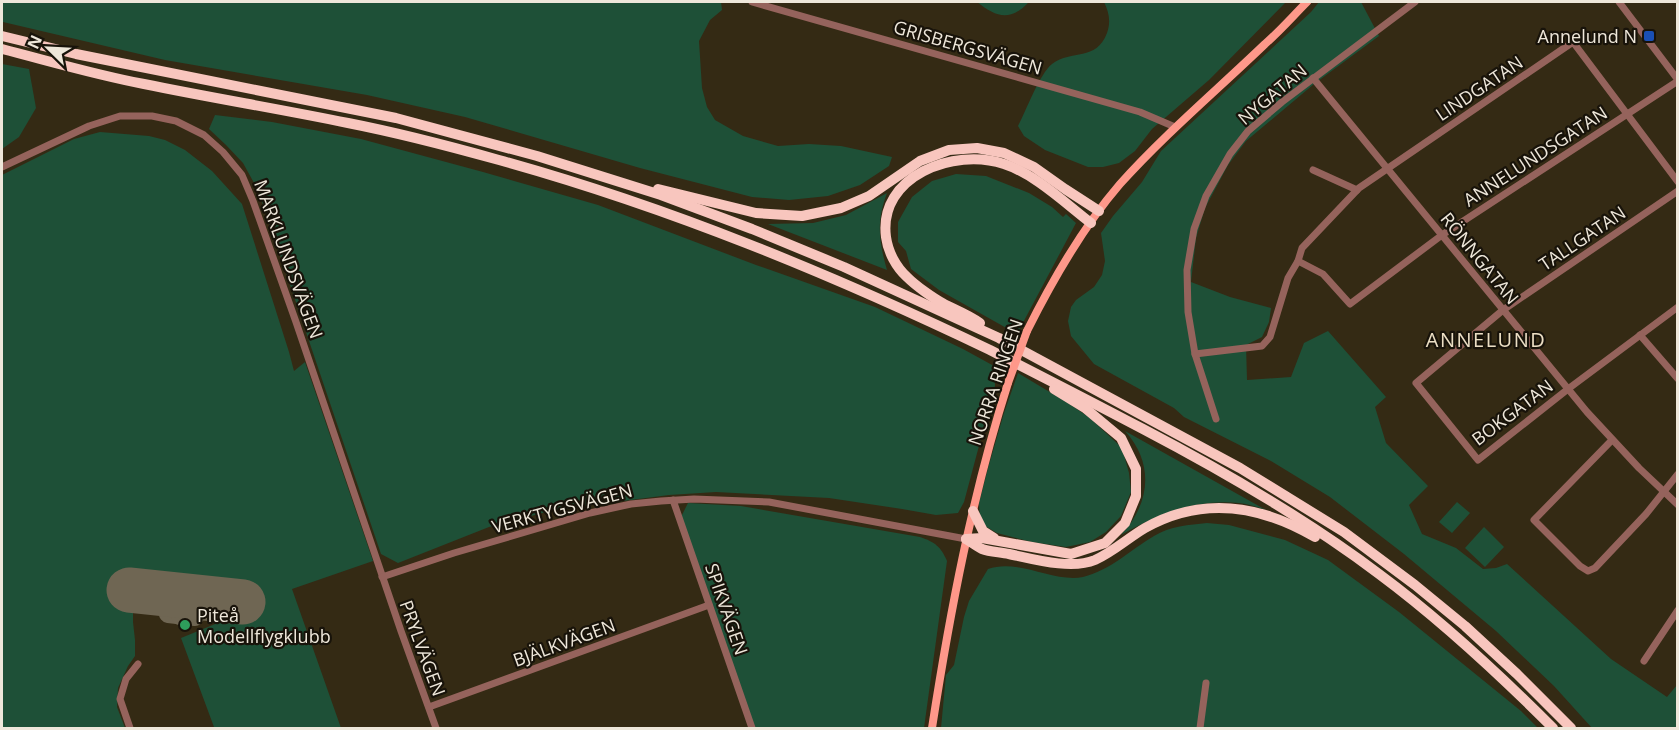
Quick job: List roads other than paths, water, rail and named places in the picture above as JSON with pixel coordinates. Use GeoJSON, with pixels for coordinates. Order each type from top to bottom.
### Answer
{"type":"FeatureCollection","features":[{"type":"Feature","properties":{"kind":"highway"},"geometry":{"type":"LineString","coordinates":[[2,36],[76,54],[396,118],[559,163],[661,195],[844,267],[999,338],[1240,468],[1344,532],[1465,626],[1517,674],[1571,729]]}},
{"type":"Feature","properties":{"kind":"highway"},"geometry":{"type":"LineString","coordinates":[[2,49],[141,84],[349,123],[501,160],[676,216],[768,251],[938,325],[1181,449],[1273,502],[1375,571],[1467,645],[1553,729]]}},
{"type":"Feature","properties":{"kind":"highway"},"geometry":{"type":"LineString","coordinates":[[625,184],[670,191],[756,213],[802,216],[842,208],[869,196],[920,161],[949,150],[977,148],[1004,153],[1034,167],[1099,211]]}},
{"type":"Feature","properties":{"kind":"highway"},"geometry":{"type":"LineString","coordinates":[[999,338],[977,321],[941,303],[906,277],[888,250],[885,227],[887,211],[893,197],[911,179],[939,164],[955,160],[989,161],[1004,164],[1026,175],[1090,223]]}},
{"type":"Feature","properties":{"kind":"highway"},"geometry":{"type":"LineString","coordinates":[[966,539],[982,538],[1071,554],[1105,543],[1125,523],[1136,496],[1136,469],[1121,438],[1085,408],[1048,385],[1033,372]]}},
{"type":"Feature","properties":{"kind":"highway"},"geometry":{"type":"LineString","coordinates":[[966,539],[982,549],[1060,564],[1092,561],[1169,516],[1215,507],[1239,508],[1270,516],[1303,530],[1375,571]]}},
{"type":"Feature","properties":{"kind":"highway"},"geometry":{"type":"LineString","coordinates":[[973,511],[983,531],[996,541]]}},
{"type":"Feature","properties":{"kind":"main road","name":"NORRA RINGEN"},"geometry":{"type":"LineString","coordinates":[[932,729],[966,539],[1008,383],[1027,331],[1074,246],[1119,186],[1175,127],[1268,42],[1307,2]]}},
{"type":"Feature","properties":{"kind":"street","name":"GRISBERGSVÄGEN"},"geometry":{"type":"LineString","coordinates":[[752,2],[1140,112],[1175,127]]}},
{"type":"Feature","properties":{"kind":"street","name":"NYGATAN"},"geometry":{"type":"LineString","coordinates":[[1216,419],[1195,354],[1188,312],[1187,270],[1194,229],[1206,196],[1230,154],[1248,130],[1415,2]]}},
{"type":"Feature","properties":{"kind":"street"},"geometry":{"type":"LineString","coordinates":[[1619,2],[1677,80]]}},
{"type":"Feature","properties":{"kind":"street","name":"LINDGATAN"},"geometry":{"type":"LineString","coordinates":[[1195,354],[1262,346],[1270,337],[1288,278],[1298,261],[1302,248],[1357,190],[1573,42],[1628,114]]}},
{"type":"Feature","properties":{"kind":"street","name":"RÖNNGATAN"},"geometry":{"type":"LineString","coordinates":[[1313,78],[1568,389],[1612,440],[1677,505]]}},
{"type":"Feature","properties":{"kind":"street","name":"ANNELUNDSGATAN"},"geometry":{"type":"LineString","coordinates":[[1298,261],[1323,274],[1350,304],[1442,235],[1677,80]]}},
{"type":"Feature","properties":{"kind":"street"},"geometry":{"type":"LineString","coordinates":[[1628,114],[1677,183]]}},
{"type":"Feature","properties":{"kind":"street","name":"MARKLUNDSVÄGEN"},"geometry":{"type":"LineString","coordinates":[[2,167],[89,126],[120,116],[152,116],[176,121],[204,135],[223,152],[242,175],[253,201],[304,343],[382,577]]}},
{"type":"Feature","properties":{"kind":"street"},"geometry":{"type":"LineString","coordinates":[[1313,170],[1357,190]]}},
{"type":"Feature","properties":{"kind":"street","name":"TALLGATAN"},"geometry":{"type":"LineString","coordinates":[[1503,309],[1677,191]]}},
{"type":"Feature","properties":{"kind":"street","name":"BOKGATAN"},"geometry":{"type":"LineString","coordinates":[[1503,309],[1416,383],[1478,460],[1677,307]]}},
{"type":"Feature","properties":{"kind":"street"},"geometry":{"type":"LineString","coordinates":[[1640,335],[1677,379]]}},
{"type":"Feature","properties":{"kind":"street"},"geometry":{"type":"LineString","coordinates":[[1612,440],[1534,520],[1588,572],[1595,568],[1646,514],[1677,474]]}},
{"type":"Feature","properties":{"kind":"street","name":"VERKTYGSVÄGEN"},"geometry":{"type":"LineString","coordinates":[[382,577],[590,513],[631,504],[673,500],[768,502],[966,539]]}},
{"type":"Feature","properties":{"kind":"street","name":"SPIKVÄGEN"},"geometry":{"type":"LineString","coordinates":[[673,500],[752,729]]}},
{"type":"Feature","properties":{"kind":"street","name":"PRYLVÄGEN"},"geometry":{"type":"LineString","coordinates":[[382,577],[436,729]]}},
{"type":"Feature","properties":{"kind":"street","name":"BJÄLKVÄGEN"},"geometry":{"type":"LineString","coordinates":[[429,707],[710,605]]}},
{"type":"Feature","properties":{"kind":"street"},"geometry":{"type":"LineString","coordinates":[[1644,661],[1677,610]]}},
{"type":"Feature","properties":{"kind":"street"},"geometry":{"type":"LineString","coordinates":[[130,729],[120,699],[126,679],[138,664]]}},
{"type":"Feature","properties":{"kind":"street"},"geometry":{"type":"LineString","coordinates":[[1200,729],[1206,683]]}},
{"type":"Feature","properties":{"kind":"place","name":"Annelund N"},"geometry":{"type":"Point","coordinates":[1649,36]}},
{"type":"Feature","properties":{"kind":"place","name":"Piteå Modellflygklubb"},"geometry":{"type":"Point","coordinates":[185,625]}},
{"type":"Feature","properties":{"kind":"district","name":"ANNELUND"},"geometry":{"type":"Point","coordinates":[1486,339]}}]}
